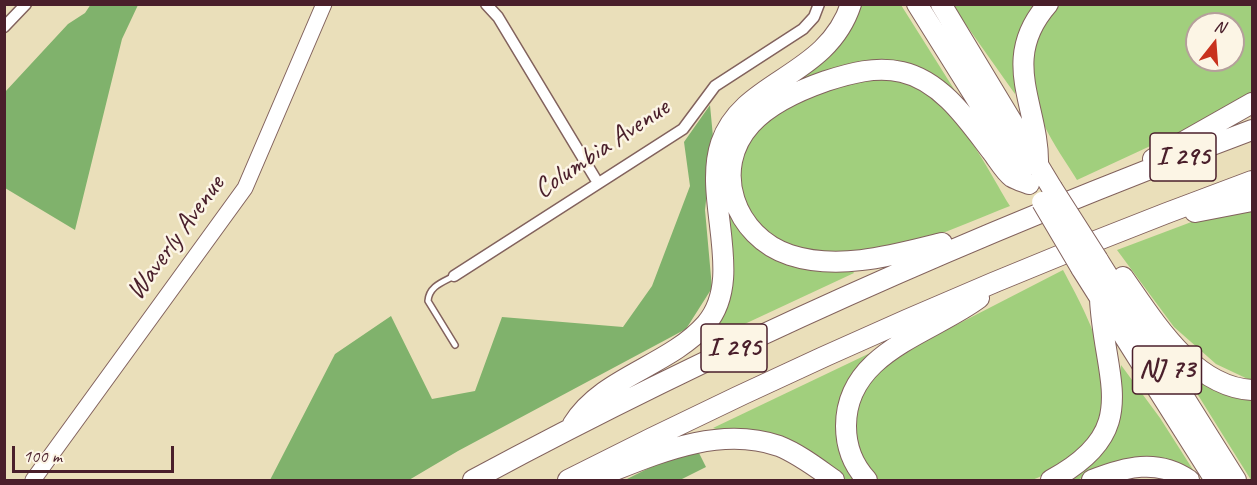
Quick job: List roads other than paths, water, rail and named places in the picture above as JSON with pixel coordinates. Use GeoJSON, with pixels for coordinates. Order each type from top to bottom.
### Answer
{"type":"FeatureCollection","features":[{"type":"Feature","properties":{"kind":"highway"},"geometry":{"type":"LineString","coordinates":[[570,429],[584,406],[669,353],[705,325],[712,315],[722,287],[723,266],[715,167],[725,134],[744,108],[826,48],[838,35],[851,4]]}},
{"type":"Feature","properties":{"kind":"highway","name":"NJ 73"},"geometry":{"type":"LineString","coordinates":[[916,4],[1034,175],[1090,264],[1236,480]]}},
{"type":"Feature","properties":{"kind":"highway","name":"NJ 73"},"geometry":{"type":"LineString","coordinates":[[941,4],[1034,175]]}},
{"type":"Feature","properties":{"kind":"highway"},"geometry":{"type":"LineString","coordinates":[[1000,229],[876,259],[830,262],[790,255],[765,244],[751,231],[740,215],[731,189],[732,159],[751,124],[777,103],[840,77],[883,69],[903,73],[937,90],[967,120],[1012,177],[1034,175],[1039,141],[1024,90],[1023,66],[1034,23],[1048,4]]}},
{"type":"Feature","properties":{"kind":"highway"},"geometry":{"type":"LineString","coordinates":[[1114,183],[1181,142],[1252,103]]}},
{"type":"Feature","properties":{"kind":"highway","name":"I 295"},"geometry":{"type":"LineString","coordinates":[[473,480],[570,429],[824,305],[1000,229],[1252,130]]}},
{"type":"Feature","properties":{"kind":"highway","name":"I 295"},"geometry":{"type":"LineString","coordinates":[[568,480],[740,395],[1009,275],[1252,181]]}},
{"type":"Feature","properties":{"kind":"highway"},"geometry":{"type":"LineString","coordinates":[[1139,223],[1252,201]]}},
{"type":"Feature","properties":{"kind":"highway"},"geometry":{"type":"LineString","coordinates":[[1090,264],[1117,269],[1164,333],[1192,362],[1224,383],[1252,390]]}},
{"type":"Feature","properties":{"kind":"highway","name":"NJ 73"},"geometry":{"type":"LineString","coordinates":[[1090,264],[1100,297],[1215,480]]}},
{"type":"Feature","properties":{"kind":"highway"},"geometry":{"type":"LineString","coordinates":[[867,480],[850,455],[846,436],[848,405],[861,377],[895,347],[963,310],[1009,275]]}},
{"type":"Feature","properties":{"kind":"highway"},"geometry":{"type":"LineString","coordinates":[[1051,480],[1084,459],[1102,436],[1109,417],[1113,390],[1111,364],[1101,324],[1100,297]]}},
{"type":"Feature","properties":{"kind":"highway"},"geometry":{"type":"LineString","coordinates":[[590,480],[679,447],[732,439],[757,440],[780,447],[834,480]]}},
{"type":"Feature","properties":{"kind":"highway"},"geometry":{"type":"LineString","coordinates":[[1092,480],[1115,471],[1147,466],[1175,472],[1189,480]]}},
{"type":"Feature","properties":{"kind":"street"},"geometry":{"type":"LineString","coordinates":[[4,27],[26,4]]}},
{"type":"Feature","properties":{"kind":"street","name":"Waverly Avenue"},"geometry":{"type":"LineString","coordinates":[[33,480],[245,188],[324,4]]}},
{"type":"Feature","properties":{"kind":"street","name":"Columbia Avenue"},"geometry":{"type":"LineString","coordinates":[[454,276],[683,129],[715,86],[803,29],[814,17],[819,4]]}},
{"type":"Feature","properties":{"kind":"street"},"geometry":{"type":"LineString","coordinates":[[487,5],[498,17],[598,183]]}},
{"type":"Feature","properties":{"kind":"lane"},"geometry":{"type":"LineString","coordinates":[[454,276],[435,286],[429,293],[428,300],[455,345]]}}]}
